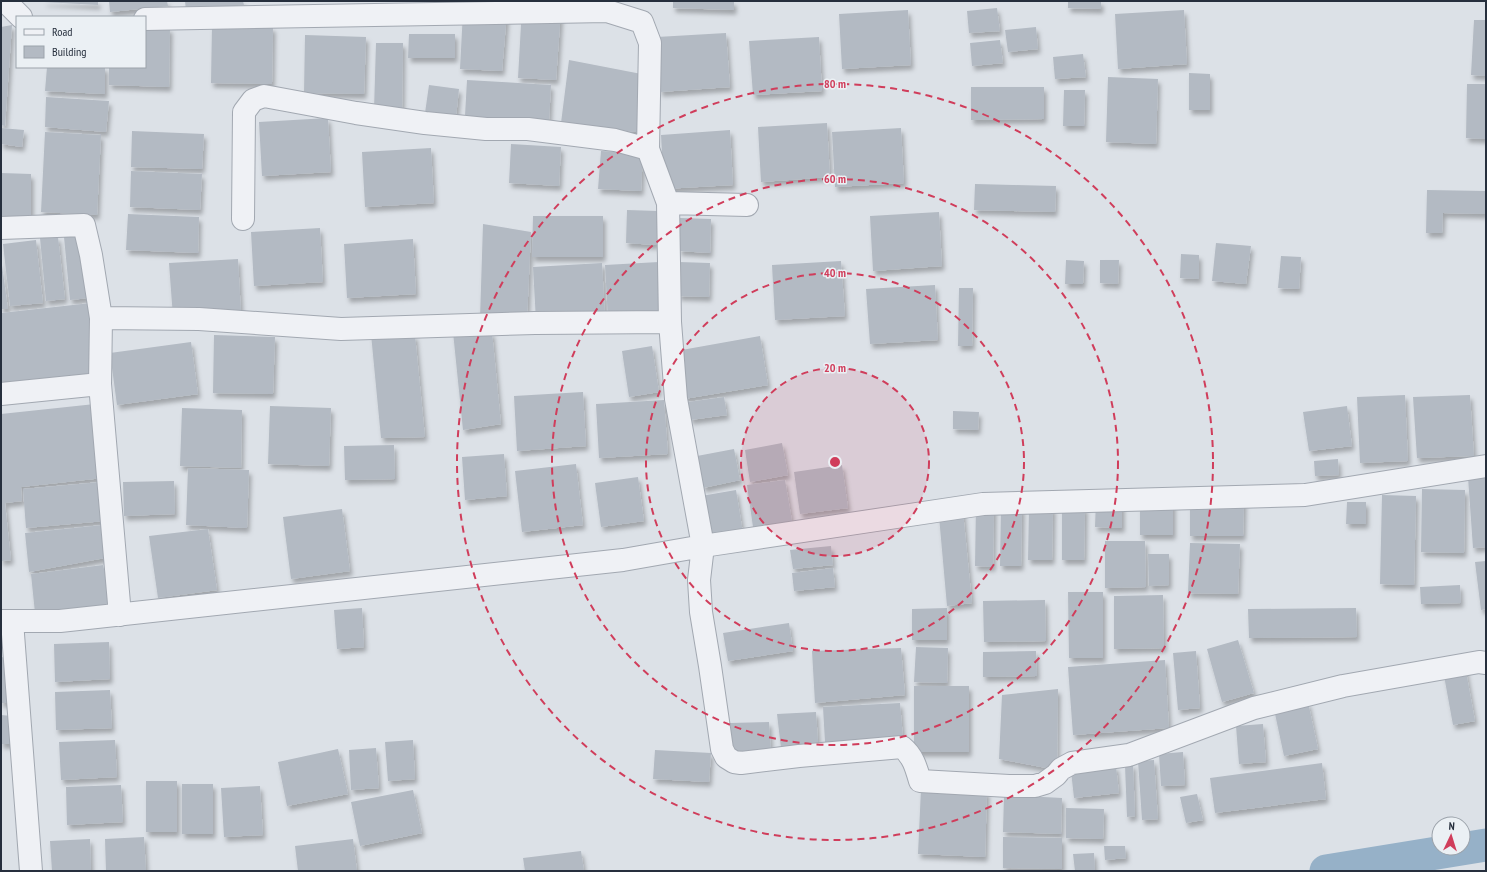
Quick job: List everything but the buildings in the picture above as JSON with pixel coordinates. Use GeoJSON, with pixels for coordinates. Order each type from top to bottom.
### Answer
{"type":"FeatureCollection","features":[{"type":"Feature","properties":{"kind":"street"},"geometry":{"type":"LineString","coordinates":[[9,1],[9,5],[20,16]]}},
{"type":"Feature","properties":{"kind":"street"},"geometry":{"type":"LineString","coordinates":[[146,19],[607,11],[642,22],[650,43],[648,149],[668,203],[670,322],[676,399],[703,546],[699,580],[701,612],[722,750],[726,757],[734,762],[741,763],[799,756],[902,747],[910,753],[920,781],[1035,786],[1046,783],[1062,768],[1072,763],[1129,755],[1254,708],[1343,686],[1486,662]]}},
{"type":"Feature","properties":{"kind":"street"},"geometry":{"type":"LineString","coordinates":[[243,219],[244,112],[253,100],[264,96],[356,113],[424,123],[486,129],[528,130],[615,140],[648,149]]}},
{"type":"Feature","properties":{"kind":"street"},"geometry":{"type":"LineString","coordinates":[[668,203],[747,204]]}},
{"type":"Feature","properties":{"kind":"street"},"geometry":{"type":"LineString","coordinates":[[1,228],[84,225],[91,255],[100,318],[100,384],[120,615]]}},
{"type":"Feature","properties":{"kind":"street"},"geometry":{"type":"LineString","coordinates":[[100,318],[199,319],[341,329],[535,323],[670,322]]}},
{"type":"Feature","properties":{"kind":"street"},"geometry":{"type":"LineString","coordinates":[[1,394],[100,384]]}},
{"type":"Feature","properties":{"kind":"street"},"geometry":{"type":"LineString","coordinates":[[31,871],[7,621],[60,621],[623,560],[703,546],[983,504],[1305,495],[1486,466]]}},
{"type":"Feature","properties":{"kind":"waterway"},"geometry":{"type":"LineString","coordinates":[[1326,871],[1486,845]]}}]}
